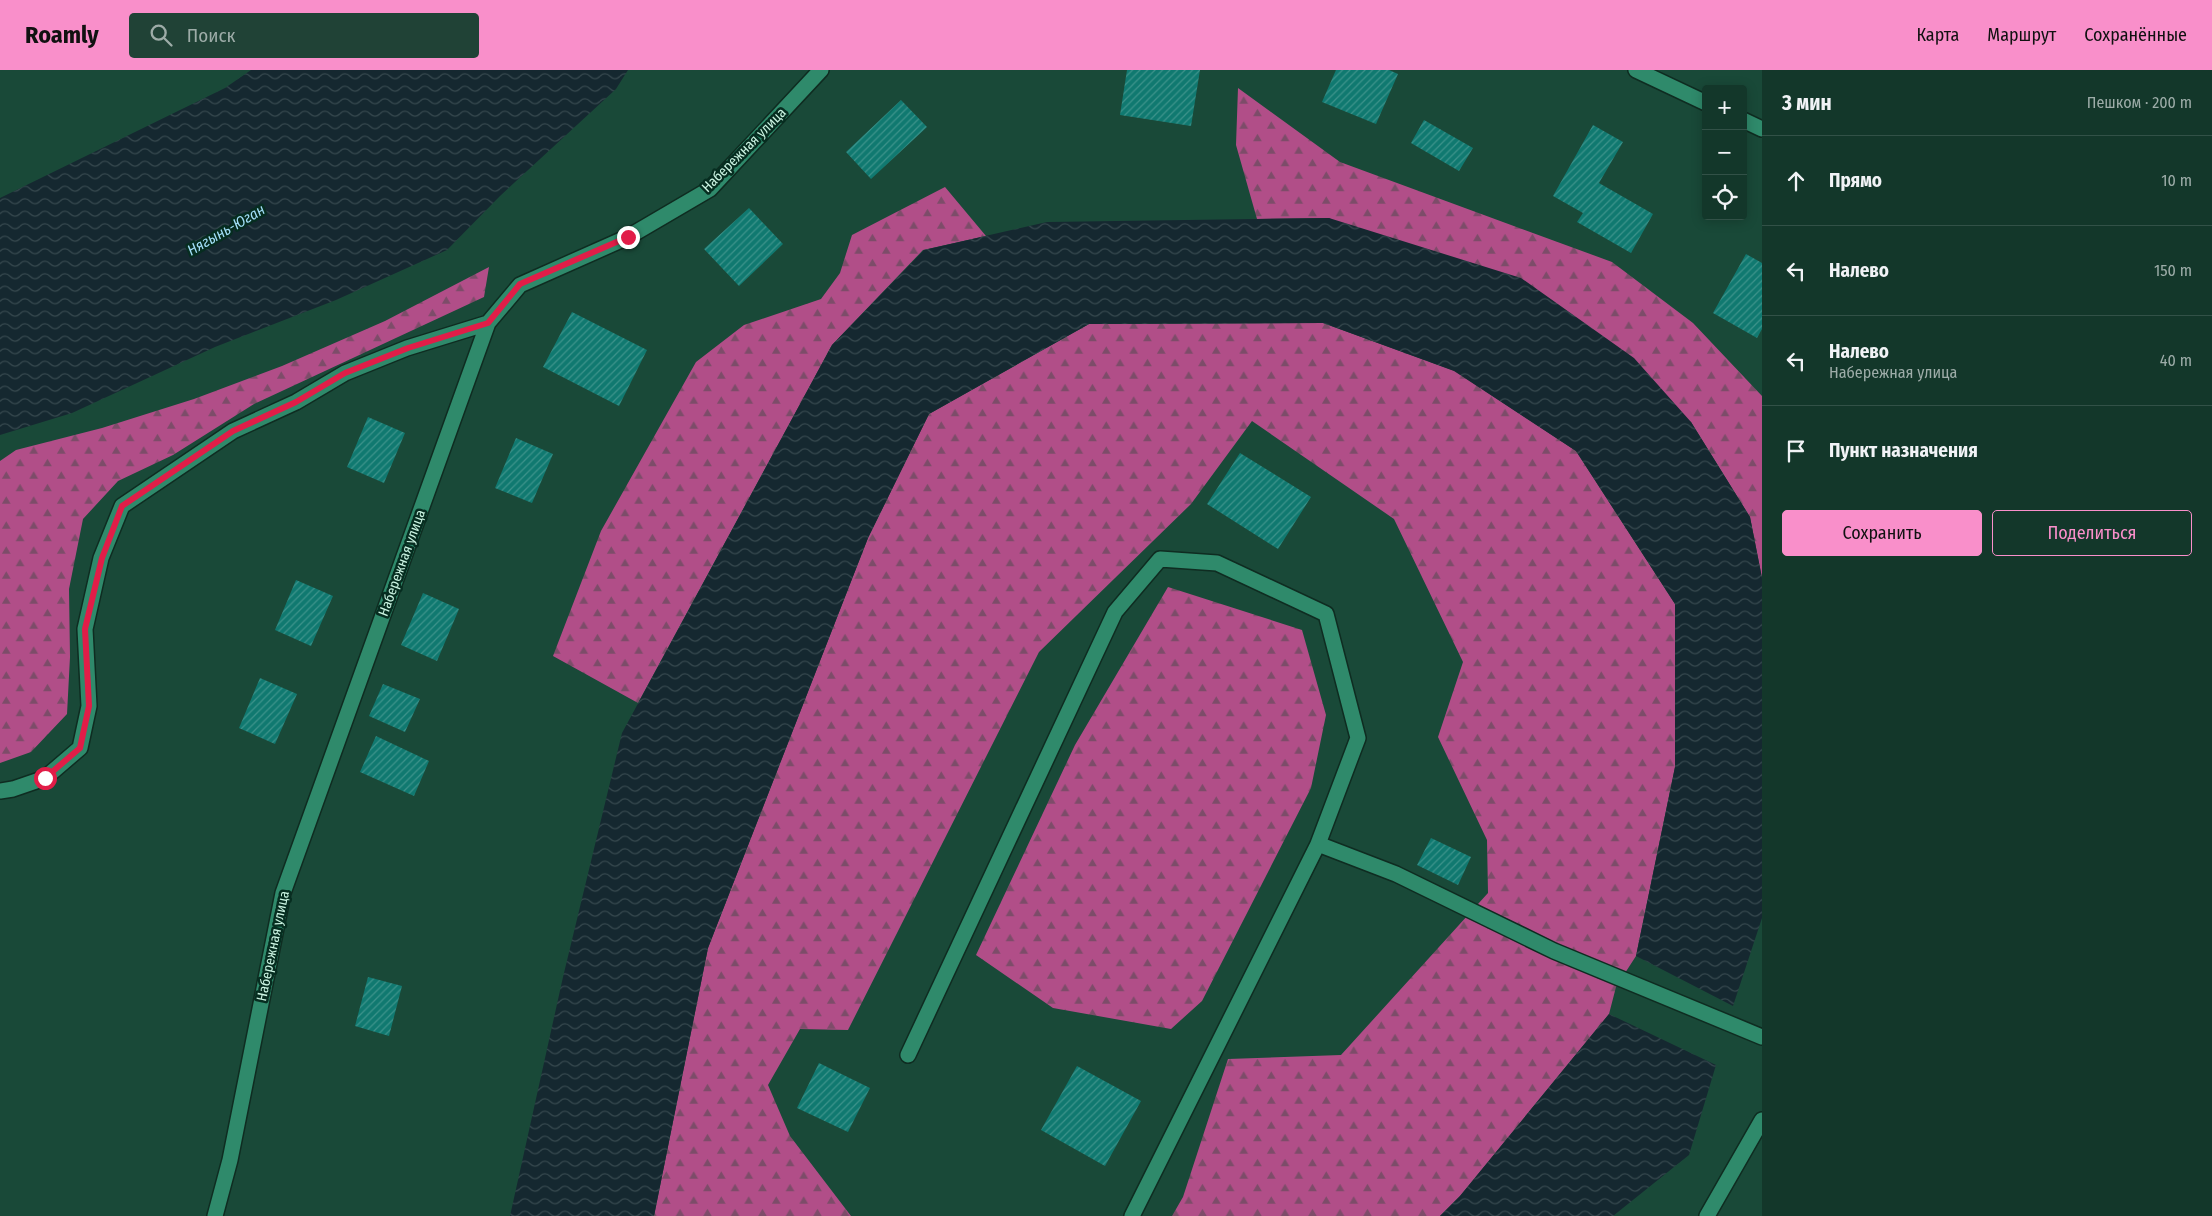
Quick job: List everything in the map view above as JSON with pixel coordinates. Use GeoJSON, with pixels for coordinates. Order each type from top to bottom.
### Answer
{"type":"FeatureCollection","features":[{"type":"Feature","properties":{"kind":"street","name":"Набережная улица"},"geometry":{"type":"LineString","coordinates":[[215,1216],[230,1160],[283,893],[488,323],[520,284],[628,237],[710,189],[821,70]]}},
{"type":"Feature","properties":{"kind":"street"},"geometry":{"type":"LineString","coordinates":[[1636,70],[1702,101]]}},
{"type":"Feature","properties":{"kind":"street"},"geometry":{"type":"LineString","coordinates":[[1747,122],[1762,129]]}},
{"type":"Feature","properties":{"kind":"street"},"geometry":{"type":"LineString","coordinates":[[0,791],[45,778],[80,748],[89,706],[85,629],[102,558],[122,506],[233,431],[296,402],[345,373],[408,348],[488,323]]}},
{"type":"Feature","properties":{"kind":"street"},"geometry":{"type":"LineString","coordinates":[[908,1055],[1115,612],[1160,559],[1217,563],[1326,614],[1358,738],[1318,844],[1132,1216]]}},
{"type":"Feature","properties":{"kind":"street"},"geometry":{"type":"LineString","coordinates":[[1318,844],[1396,874],[1554,951],[1762,1037]]}},
{"type":"Feature","properties":{"kind":"street"},"geometry":{"type":"LineString","coordinates":[[1707,1216],[1762,1120]]}},
{"type":"Feature","properties":{"kind":"green space"},"geometry":{"type":"Polygon","coordinates":[[[1238,88],[1340,162],[1612,262],[1693,323],[1762,396],[1762,578],[1750,517],[1691,422],[1329,218],[1257,219],[1236,145],[1238,88]]]}},
{"type":"Feature","properties":{"kind":"green space"},"geometry":{"type":"Polygon","coordinates":[[[945,187],[986,236],[923,250],[832,345],[638,703],[553,656],[601,531],[696,362],[744,325],[821,299],[840,273],[852,235],[945,187]]]}},
{"type":"Feature","properties":{"kind":"green space"},"geometry":{"type":"Polygon","coordinates":[[[489,267],[484,297],[254,404],[173,455],[118,481],[83,519],[69,589],[70,657],[67,714],[31,752],[0,763],[0,461],[16,450],[102,428],[194,399],[282,366],[385,321],[489,267]]]}},
{"type":"Feature","properties":{"kind":"green space"},"geometry":{"type":"Polygon","coordinates":[[[1323,323],[1455,371],[1576,451],[1675,604],[1675,767],[1636,956],[1616,987],[1609,1014],[1460,1196],[1440,1216],[1172,1216],[1183,1197],[1228,1059],[1341,1055],[1488,893],[1487,840],[1438,737],[1463,662],[1394,519],[1252,421],[1191,504],[1039,652],[848,1030],[800,1029],[768,1085],[790,1136],[851,1216],[654,1216],[708,948],[868,538],[929,414],[1089,324],[1323,323]]]}},
{"type":"Feature","properties":{"kind":"green space"},"geometry":{"type":"Polygon","coordinates":[[[1168,587],[1302,630],[1326,715],[1311,788],[1202,1001],[1171,1029],[1053,1008],[976,955],[1075,745],[1168,587]]]}},
{"type":"Feature","properties":{"kind":"water","name":"Нягынь-Юган"},"geometry":{"type":"Polygon","coordinates":[[[251,70],[628,70],[616,89],[500,196],[447,250],[336,300],[215,347],[72,413],[0,435],[0,198],[225,88],[251,70]]]}},
{"type":"Feature","properties":{"kind":"water"},"geometry":{"type":"Polygon","coordinates":[[[1329,218],[1521,278],[1634,358],[1691,422],[1750,517],[1762,578],[1762,918],[1733,1006],[1636,956],[1675,767],[1675,604],[1576,451],[1454,371],[1323,323],[1089,324],[929,414],[868,538],[708,948],[654,1216],[510,1216],[563,977],[622,733],[832,345],[924,250],[1047,222],[1329,218]]]}},
{"type":"Feature","properties":{"kind":"water"},"geometry":{"type":"Polygon","coordinates":[[[1609,1014],[1716,1065],[1689,1155],[1613,1216],[1440,1216],[1460,1196],[1609,1014]]]}},
{"type":"Feature","properties":{"kind":"building"},"geometry":{"type":"Polygon","coordinates":[[[1127,70],[1200,70],[1191,126],[1120,115],[1127,70]]]}},
{"type":"Feature","properties":{"kind":"building"},"geometry":{"type":"Polygon","coordinates":[[[1336,70],[1389,70],[1398,74],[1376,124],[1322,102],[1336,70]]]}},
{"type":"Feature","properties":{"kind":"building"},"geometry":{"type":"Polygon","coordinates":[[[901,100],[927,127],[871,179],[846,152],[901,100]]]}},
{"type":"Feature","properties":{"kind":"building"},"geometry":{"type":"Polygon","coordinates":[[[1424,120],[1473,148],[1459,171],[1411,143],[1424,120]]]}},
{"type":"Feature","properties":{"kind":"building"},"geometry":{"type":"Polygon","coordinates":[[[1593,125],[1623,142],[1599,183],[1653,214],[1631,253],[1577,222],[1583,213],[1553,196],[1593,125]]]}},
{"type":"Feature","properties":{"kind":"building"},"geometry":{"type":"Polygon","coordinates":[[[749,208],[783,244],[739,286],[704,249],[749,208]]]}},
{"type":"Feature","properties":{"kind":"building"},"geometry":{"type":"Polygon","coordinates":[[[1746,254],[1762,263],[1762,329],[1757,338],[1713,313],[1746,254]]]}},
{"type":"Feature","properties":{"kind":"building"},"geometry":{"type":"Polygon","coordinates":[[[572,312],[647,350],[619,406],[543,367],[572,312]]]}},
{"type":"Feature","properties":{"kind":"building"},"geometry":{"type":"Polygon","coordinates":[[[368,417],[405,433],[384,483],[347,467],[368,417]]]}},
{"type":"Feature","properties":{"kind":"building"},"geometry":{"type":"Polygon","coordinates":[[[516,438],[553,454],[532,503],[495,488],[516,438]]]}},
{"type":"Feature","properties":{"kind":"building"},"geometry":{"type":"Polygon","coordinates":[[[1240,453],[1311,497],[1278,549],[1207,504],[1240,453]]]}},
{"type":"Feature","properties":{"kind":"building"},"geometry":{"type":"Polygon","coordinates":[[[296,580],[333,596],[311,646],[275,630],[296,580]]]}},
{"type":"Feature","properties":{"kind":"building"},"geometry":{"type":"Polygon","coordinates":[[[423,593],[459,609],[437,661],[401,645],[423,593]]]}},
{"type":"Feature","properties":{"kind":"building"},"geometry":{"type":"Polygon","coordinates":[[[260,678],[297,694],[275,744],[239,728],[260,678]]]}},
{"type":"Feature","properties":{"kind":"building"},"geometry":{"type":"Polygon","coordinates":[[[383,684],[420,699],[405,732],[369,716],[383,684]]]}},
{"type":"Feature","properties":{"kind":"building"},"geometry":{"type":"Polygon","coordinates":[[[376,736],[429,761],[414,796],[360,772],[376,736]]]}},
{"type":"Feature","properties":{"kind":"building"},"geometry":{"type":"Polygon","coordinates":[[[1431,838],[1471,857],[1458,885],[1417,865],[1431,838]]]}},
{"type":"Feature","properties":{"kind":"building"},"geometry":{"type":"Polygon","coordinates":[[[368,977],[402,986],[389,1036],[355,1026],[368,977]]]}},
{"type":"Feature","properties":{"kind":"building"},"geometry":{"type":"Polygon","coordinates":[[[819,1063],[870,1088],[848,1132],[797,1108],[819,1063]]]}},
{"type":"Feature","properties":{"kind":"building"},"geometry":{"type":"Polygon","coordinates":[[[1077,1066],[1141,1101],[1105,1166],[1041,1130],[1077,1066]]]}},
{"type":"Feature","properties":{"kind":"route"},"geometry":{"type":"LineString","coordinates":[[45,778],[80,748],[89,706],[85,629],[102,558],[122,506],[233,431],[296,402],[345,373],[408,348],[488,323],[520,284],[628,237]]}}]}
